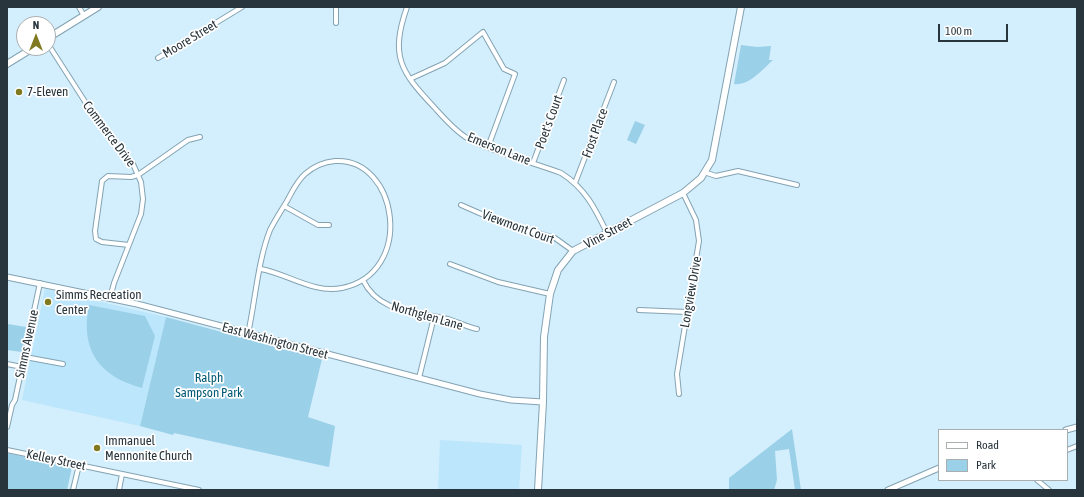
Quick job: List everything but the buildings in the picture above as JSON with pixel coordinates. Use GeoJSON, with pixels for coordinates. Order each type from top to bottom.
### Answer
{"type":"FeatureCollection","features":[{"type":"Feature","properties":{"kind":"main road"},"geometry":{"type":"LineString","coordinates":[[56,33],[98,7]]}},
{"type":"Feature","properties":{"kind":"main road","name":"Vine Street"},"geometry":{"type":"LineString","coordinates":[[538,490],[543,402],[544,337],[550,294],[558,270],[573,251],[684,193],[701,178],[712,160],[741,7]]}},
{"type":"Feature","properties":{"kind":"main road"},"geometry":{"type":"LineString","coordinates":[[7,64],[20,56]]}},
{"type":"Feature","properties":{"kind":"street"},"geometry":{"type":"LineString","coordinates":[[79,7],[84,16]]}},
{"type":"Feature","properties":{"kind":"street","name":"Moore Street"},"geometry":{"type":"LineString","coordinates":[[158,58],[242,7]]}},
{"type":"Feature","properties":{"kind":"street"},"geometry":{"type":"LineString","coordinates":[[336,7],[336,23]]}},
{"type":"Feature","properties":{"kind":"street","name":"Emerson Lane"},"geometry":{"type":"LineString","coordinates":[[407,7],[400,32],[398,48],[402,66],[410,79],[458,131],[471,140],[561,174],[576,183],[588,196],[607,233]]}},
{"type":"Feature","properties":{"kind":"street"},"geometry":{"type":"LineString","coordinates":[[410,79],[445,63],[482,32],[504,70],[515,74],[488,147]]}},
{"type":"Feature","properties":{"kind":"street","name":"Commerce Drive"},"geometry":{"type":"LineString","coordinates":[[56,56],[100,125],[127,156],[138,175],[142,189],[143,206],[140,218],[114,283],[110,298]]}},
{"type":"Feature","properties":{"kind":"street","name":"Poet's Court"},"geometry":{"type":"LineString","coordinates":[[533,163],[564,80]]}},
{"type":"Feature","properties":{"kind":"street","name":"Frost Place"},"geometry":{"type":"LineString","coordinates":[[576,183],[614,82]]}},
{"type":"Feature","properties":{"kind":"street"},"geometry":{"type":"LineString","coordinates":[[129,245],[102,242],[96,239],[95,231],[102,181],[108,176],[138,175],[188,140],[200,137]]}},
{"type":"Feature","properties":{"kind":"street"},"geometry":{"type":"LineString","coordinates":[[248,334],[261,269],[269,233],[303,176],[312,168],[322,163],[336,161],[349,162],[360,166],[372,175],[383,193],[390,221],[388,247],[383,259],[373,272],[363,280],[343,288],[323,288],[284,274],[261,269]]}},
{"type":"Feature","properties":{"kind":"street"},"geometry":{"type":"LineString","coordinates":[[704,172],[716,176],[738,171],[797,185]]}},
{"type":"Feature","properties":{"kind":"street","name":"Longview Drive"},"geometry":{"type":"LineString","coordinates":[[680,394],[676,374],[699,238],[695,217],[684,193]]}},
{"type":"Feature","properties":{"kind":"street","name":"Viewmont Court"},"geometry":{"type":"LineString","coordinates":[[461,205],[502,222],[555,238],[573,251]]}},
{"type":"Feature","properties":{"kind":"street"},"geometry":{"type":"LineString","coordinates":[[284,206],[318,225],[329,225]]}},
{"type":"Feature","properties":{"kind":"street"},"geometry":{"type":"LineString","coordinates":[[450,264],[498,282],[550,294]]}},
{"type":"Feature","properties":{"kind":"street","name":"East Washington Street"},"geometry":{"type":"LineString","coordinates":[[7,276],[110,298],[488,396],[543,402]]}},
{"type":"Feature","properties":{"kind":"street","name":"Northglen Lane"},"geometry":{"type":"LineString","coordinates":[[363,280],[374,295],[390,306],[447,319],[477,330]]}},
{"type":"Feature","properties":{"kind":"street","name":"Simms Avenue"},"geometry":{"type":"LineString","coordinates":[[7,427],[25,357],[40,283]]}},
{"type":"Feature","properties":{"kind":"street"},"geometry":{"type":"LineString","coordinates":[[639,310],[687,312]]}},
{"type":"Feature","properties":{"kind":"street"},"geometry":{"type":"LineString","coordinates":[[419,378],[434,317]]}},
{"type":"Feature","properties":{"kind":"street"},"geometry":{"type":"LineString","coordinates":[[25,357],[64,364]]}},
{"type":"Feature","properties":{"kind":"street"},"geometry":{"type":"LineString","coordinates":[[7,364],[22,367]]}},
{"type":"Feature","properties":{"kind":"street","name":"Kelley Street"},"geometry":{"type":"LineString","coordinates":[[7,450],[199,490]]}},
{"type":"Feature","properties":{"kind":"street"},"geometry":{"type":"LineString","coordinates":[[73,490],[79,465]]}},
{"type":"Feature","properties":{"kind":"street"},"geometry":{"type":"LineString","coordinates":[[888,490],[938,468]]}},
{"type":"Feature","properties":{"kind":"street"},"geometry":{"type":"LineString","coordinates":[[119,490],[122,474]]}},
{"type":"Feature","properties":{"kind":"street"},"geometry":{"type":"LineString","coordinates":[[1038,481],[1049,490]]}},
{"type":"Feature","properties":{"kind":"shaded area"},"geometry":{"type":"Polygon","coordinates":[[[45,289],[166,317],[140,426],[22,400],[45,289]]]}},
{"type":"Feature","properties":{"kind":"shaded area"},"geometry":{"type":"Polygon","coordinates":[[[440,440],[522,445],[519,490],[438,490],[440,440]]]}},
{"type":"Feature","properties":{"kind":"green space"},"geometry":{"type":"Polygon","coordinates":[[[741,45],[757,47],[771,46],[769,60],[773,60],[760,73],[750,80],[740,84],[734,84],[741,45]]]}},
{"type":"Feature","properties":{"kind":"green space"},"geometry":{"type":"Polygon","coordinates":[[[635,121],[645,125],[636,144],[627,140],[635,121]]]}},
{"type":"Feature","properties":{"kind":"green space"},"geometry":{"type":"Polygon","coordinates":[[[89,305],[145,316],[155,336],[142,388],[127,383],[114,376],[104,368],[96,358],[90,347],[87,335],[89,305]]]}},
{"type":"Feature","properties":{"kind":"green space","name":"Ralph Sampson Park"},"geometry":{"type":"Polygon","coordinates":[[[166,317],[322,359],[308,417],[335,426],[329,467],[174,433],[173,435],[140,426],[166,317]]]}},
{"type":"Feature","properties":{"kind":"green space"},"geometry":{"type":"Polygon","coordinates":[[[8,324],[26,327],[22,352],[7,350],[8,324]]]}},
{"type":"Feature","properties":{"kind":"green space"},"geometry":{"type":"Polygon","coordinates":[[[792,429],[801,490],[795,490],[789,449],[775,451],[777,480],[774,490],[729,490],[729,478],[792,429]]]}},
{"type":"Feature","properties":{"kind":"green space"},"geometry":{"type":"Polygon","coordinates":[[[7,453],[72,467],[67,490],[7,490],[7,453]]]}},
{"type":"Feature","properties":{"kind":"place","name":"7-Eleven"},"geometry":{"type":"Point","coordinates":[19,92]}},
{"type":"Feature","properties":{"kind":"place","name":"Simms Recreation Center"},"geometry":{"type":"Point","coordinates":[48,302]}},
{"type":"Feature","properties":{"kind":"place","name":"Immanuel Mennonite Church"},"geometry":{"type":"Point","coordinates":[97,448]}}]}
